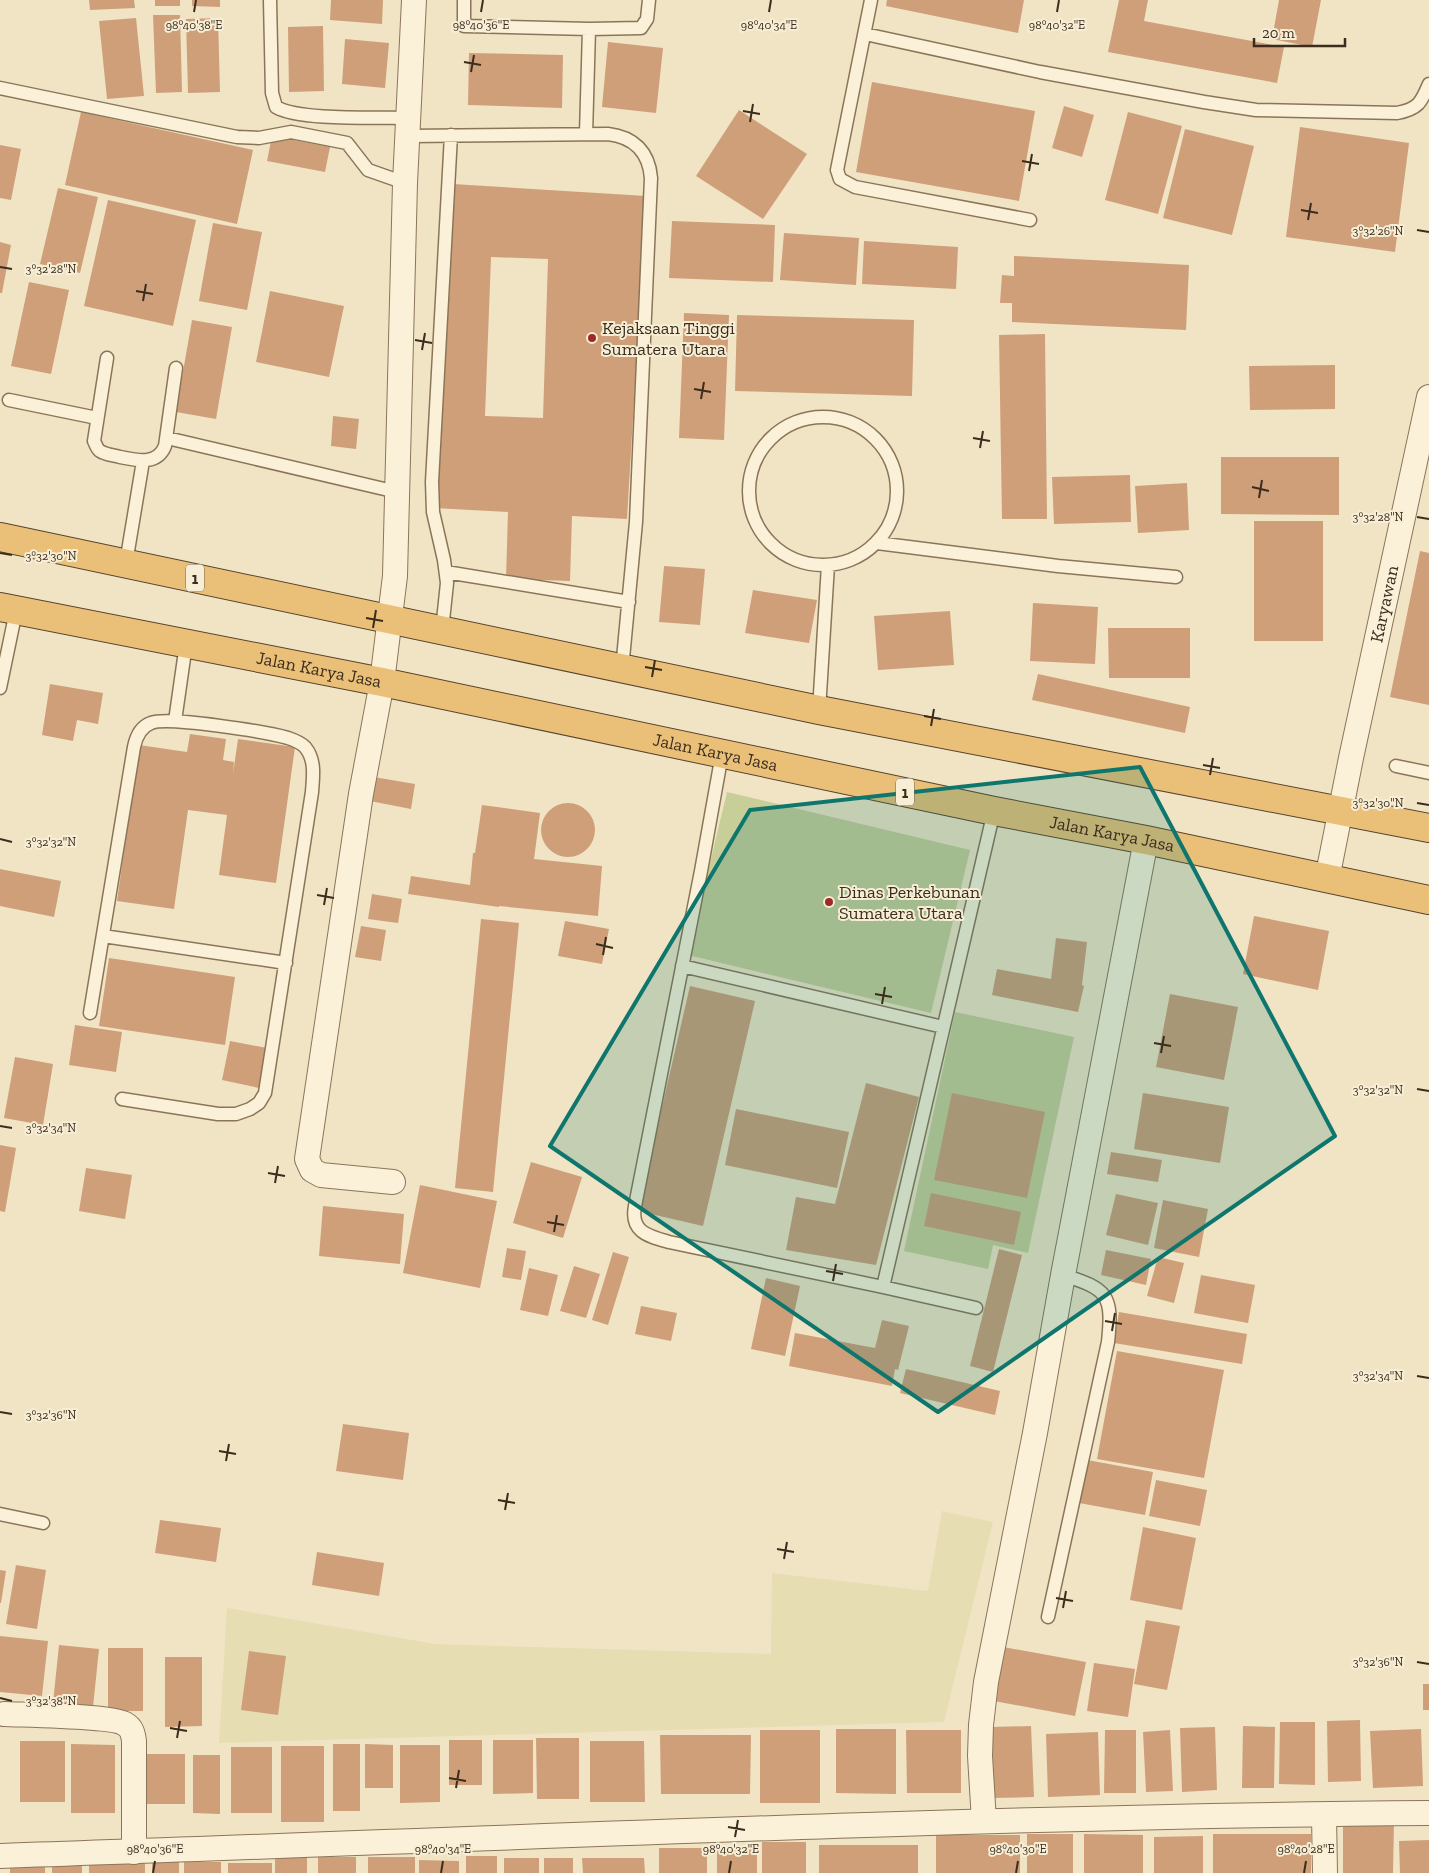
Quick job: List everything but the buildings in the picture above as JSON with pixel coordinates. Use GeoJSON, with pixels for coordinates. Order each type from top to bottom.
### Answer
{"type":"FeatureCollection","features":[{"type":"Feature","properties":{"kind":"highway","name":"1"},"geometry":{"type":"LineString","coordinates":[[0,537],[819,710],[1429,828]]}},
{"type":"Feature","properties":{"kind":"highway","name":"Jalan Karya Jasa"},"geometry":{"type":"LineString","coordinates":[[8,609],[382,682],[994,811],[1146,840],[1429,900]]}},
{"type":"Feature","properties":{"kind":"street"},"geometry":{"type":"LineString","coordinates":[[393,1182],[320,1175],[312,1170],[307,1160],[361,794],[382,682],[395,576],[405,183],[414,0]]}},
{"type":"Feature","properties":{"kind":"street","name":"Karyawan"},"geometry":{"type":"LineString","coordinates":[[1327,879],[1340,810],[1429,397]]}},
{"type":"Feature","properties":{"kind":"street"},"geometry":{"type":"LineString","coordinates":[[984,1822],[981,1724],[986,1682],[1035,1433],[1063,1275],[1146,840]]}},
{"type":"Feature","properties":{"kind":"street"},"geometry":{"type":"LineString","coordinates":[[4,1714],[106,1720],[124,1724],[132,1730],[134,1741],[134,1852]]}},
{"type":"Feature","properties":{"kind":"street"},"geometry":{"type":"LineString","coordinates":[[0,1856],[984,1822],[1429,1813]]}},
{"type":"Feature","properties":{"kind":"street"},"geometry":{"type":"LineString","coordinates":[[1324,1815],[1324,1873]]}},
{"type":"Feature","properties":{"kind":"lane"},"geometry":{"type":"LineString","coordinates":[[270,0],[272,93],[276,107],[291,113],[408,127],[451,135],[608,134],[628,138],[643,152],[650,166],[651,178],[636,522],[622,669]]}},
{"type":"Feature","properties":{"kind":"lane"},"geometry":{"type":"LineString","coordinates":[[464,0],[464,26],[589,30],[642,28],[647,18],[648,0]]}},
{"type":"Feature","properties":{"kind":"lane"},"geometry":{"type":"LineString","coordinates":[[871,0],[838,170],[840,179],[847,185],[855,187],[1030,220]]}},
{"type":"Feature","properties":{"kind":"lane"},"geometry":{"type":"LineString","coordinates":[[586,134],[589,30]]}},
{"type":"Feature","properties":{"kind":"lane"},"geometry":{"type":"LineString","coordinates":[[865,34],[1040,72],[1256,110],[1397,112],[1417,106],[1424,97],[1429,84]]}},
{"type":"Feature","properties":{"kind":"lane"},"geometry":{"type":"LineString","coordinates":[[0,88],[237,137],[258,138],[291,132],[347,143],[368,170],[405,183]]}},
{"type":"Feature","properties":{"kind":"lane"},"geometry":{"type":"LineString","coordinates":[[442,630],[447,591],[446,572],[433,512],[432,482],[451,135]]}},
{"type":"Feature","properties":{"kind":"lane"},"geometry":{"type":"LineString","coordinates":[[107,358],[94,441],[99,451],[106,454],[142,461],[149,460],[164,451],[176,368]]}},
{"type":"Feature","properties":{"kind":"lane"},"geometry":{"type":"LineString","coordinates":[[9,400],[97,418]]}},
{"type":"Feature","properties":{"kind":"lane"},"geometry":{"type":"LineString","coordinates":[[813,417],[836,417],[857,425],[876,438],[890,457],[897,479],[897,502],[890,524],[877,543],[862,554],[846,562],[828,565],[805,563],[784,555],[766,540],[753,521],[748,498],[749,476],[757,454],[772,436],[790,423],[813,417]]}},
{"type":"Feature","properties":{"kind":"lane"},"geometry":{"type":"LineString","coordinates":[[167,438],[397,492]]}},
{"type":"Feature","properties":{"kind":"lane"},"geometry":{"type":"LineString","coordinates":[[126,563],[142,461]]}},
{"type":"Feature","properties":{"kind":"lane"},"geometry":{"type":"LineString","coordinates":[[877,543],[1058,566],[1176,577]]}},
{"type":"Feature","properties":{"kind":"lane"},"geometry":{"type":"LineString","coordinates":[[819,710],[828,565]]}},
{"type":"Feature","properties":{"kind":"lane"},"geometry":{"type":"LineString","coordinates":[[446,572],[629,602]]}},
{"type":"Feature","properties":{"kind":"lane"},"geometry":{"type":"LineString","coordinates":[[0,688],[8,609]]}},
{"type":"Feature","properties":{"kind":"lane"},"geometry":{"type":"LineString","coordinates":[[175,721],[186,644]]}},
{"type":"Feature","properties":{"kind":"lane"},"geometry":{"type":"LineString","coordinates":[[90,1013],[136,741],[143,728],[158,721],[175,721],[289,738],[303,745],[312,762],[314,772],[265,1093],[259,1103],[250,1109],[236,1114],[218,1114],[122,1099]]}},
{"type":"Feature","properties":{"kind":"lane"},"geometry":{"type":"LineString","coordinates":[[722,754],[635,1206],[634,1217],[636,1224],[647,1235],[669,1242],[976,1308]]}},
{"type":"Feature","properties":{"kind":"lane"},"geometry":{"type":"LineString","coordinates":[[1396,766],[1429,773]]}},
{"type":"Feature","properties":{"kind":"lane"},"geometry":{"type":"LineString","coordinates":[[884,1287],[994,811]]}},
{"type":"Feature","properties":{"kind":"lane"},"geometry":{"type":"LineString","coordinates":[[103,936],[286,963]]}},
{"type":"Feature","properties":{"kind":"lane"},"geometry":{"type":"LineString","coordinates":[[682,966],[943,1027]]}},
{"type":"Feature","properties":{"kind":"lane"},"geometry":{"type":"LineString","coordinates":[[1048,1617],[1108,1342],[1110,1321],[1109,1304],[1098,1288],[1087,1282],[1063,1275]]}},
{"type":"Feature","properties":{"kind":"lane"},"geometry":{"type":"LineString","coordinates":[[0,1514],[43,1523]]}},
{"type":"Feature","properties":{"kind":"highlighted area"},"geometry":{"type":"Polygon","coordinates":[[[1140,767],[1335,1136],[938,1412],[550,1146],[750,810],[1140,767]]]}},
{"type":"Feature","properties":{"kind":"shaded area"},"geometry":{"type":"Polygon","coordinates":[[[942,1511],[993,1522],[944,1722],[219,1743],[227,1608],[435,1644],[771,1654],[772,1573],[928,1591],[942,1511]]]}},
{"type":"Feature","properties":{"kind":"green space","name":"Dinas Perkebunan Sumatera Utara"},"geometry":{"type":"Polygon","coordinates":[[[727,792],[970,850],[931,1013],[688,955],[727,792]]]}},
{"type":"Feature","properties":{"kind":"green space"},"geometry":{"type":"Polygon","coordinates":[[[955,1012],[1074,1037],[1028,1253],[993,1245],[988,1269],[904,1251],[955,1012]]]}},
{"type":"Feature","properties":{"kind":"place","name":"Kejaksaan Tinggi Sumatera Utara"},"geometry":{"type":"Point","coordinates":[592,338]}},
{"type":"Feature","properties":{"kind":"place","name":"Dinas Perkebunan Sumatera Utara"},"geometry":{"type":"Point","coordinates":[829,902]}}]}
